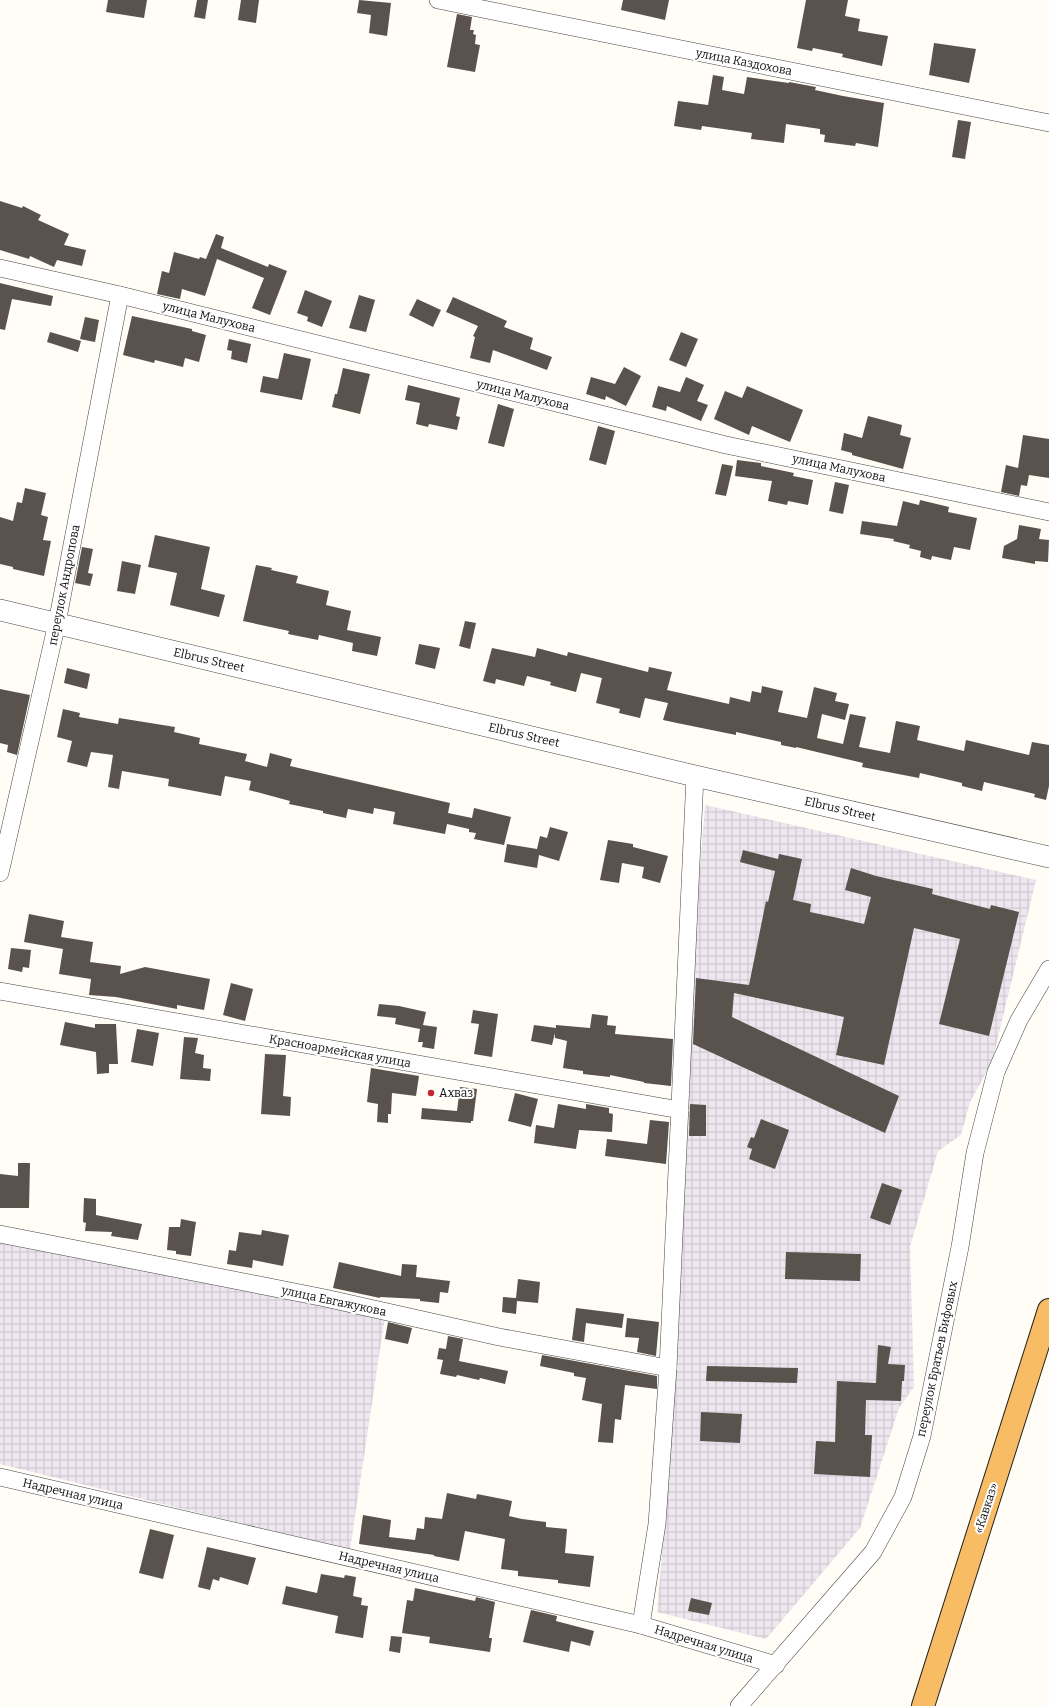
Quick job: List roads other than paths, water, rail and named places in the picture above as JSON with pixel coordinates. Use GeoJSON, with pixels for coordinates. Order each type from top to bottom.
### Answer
{"type":"FeatureCollection","features":[{"type":"Feature","properties":{"kind":"highway","name":"«Кавказ»"},"geometry":{"type":"LineString","coordinates":[[923,1706],[1049,1310]]}},
{"type":"Feature","properties":{"kind":"street","name":"улица Каздохова"},"geometry":{"type":"LineString","coordinates":[[438,0],[1049,123]]}},
{"type":"Feature","properties":{"kind":"street","name":"улица Малухова"},"geometry":{"type":"LineString","coordinates":[[0,268],[120,295],[726,445],[1049,512]]}},
{"type":"Feature","properties":{"kind":"street","name":"переулок Андропова"},"geometry":{"type":"LineString","coordinates":[[0,873],[56,623],[120,295]]}},
{"type":"Feature","properties":{"kind":"street","name":"Elbrus Street"},"geometry":{"type":"LineString","coordinates":[[0,610],[695,776],[1049,857]]}},
{"type":"Feature","properties":{"kind":"street"},"geometry":{"type":"LineString","coordinates":[[641,1625],[658,1524],[668,1368],[695,776]]}},
{"type":"Feature","properties":{"kind":"street","name":"переулок Братьев Бифовых"},"geometry":{"type":"LineString","coordinates":[[739,1706],[873,1552],[903,1497],[922,1436],[959,1254],[975,1153],[996,1072],[1019,1020],[1049,969]]}},
{"type":"Feature","properties":{"kind":"street","name":"Красноармейская улица"},"geometry":{"type":"LineString","coordinates":[[0,992],[680,1110]]}},
{"type":"Feature","properties":{"kind":"street","name":"улица Евгажукова"},"geometry":{"type":"LineString","coordinates":[[0,1234],[325,1298],[499,1337],[668,1368]]}},
{"type":"Feature","properties":{"kind":"street","name":"Надречная улица"},"geometry":{"type":"LineString","coordinates":[[0,1477],[641,1625],[776,1665]]}},
{"type":"Feature","properties":{"kind":"place","name":"Ахваз"},"geometry":{"type":"Point","coordinates":[431,1093]}}]}
